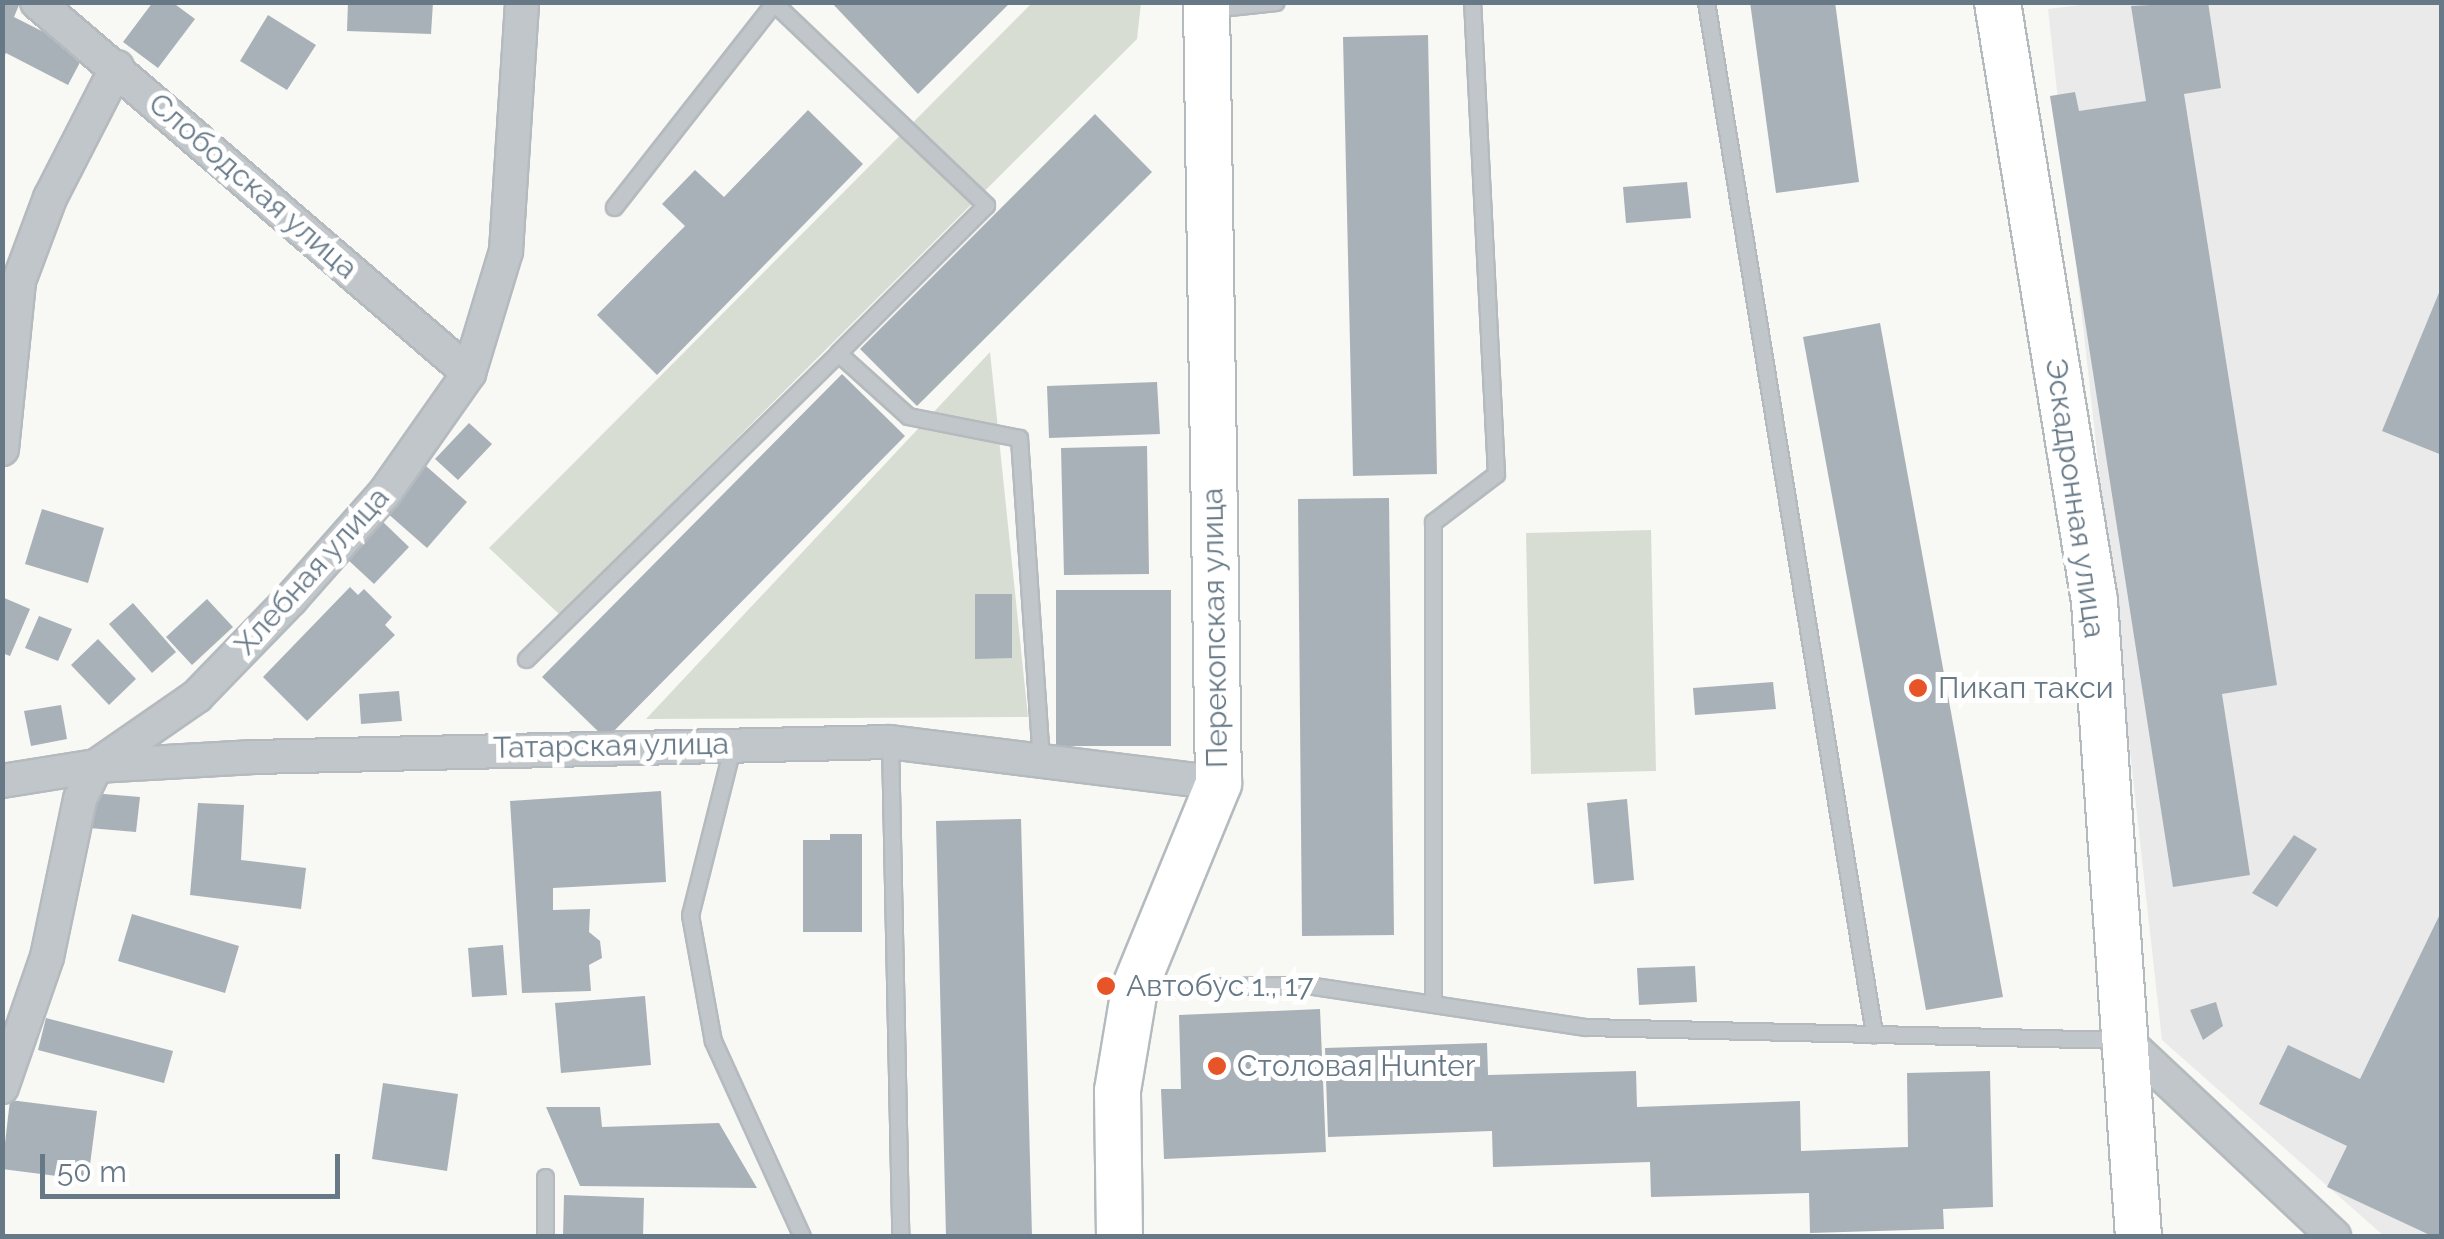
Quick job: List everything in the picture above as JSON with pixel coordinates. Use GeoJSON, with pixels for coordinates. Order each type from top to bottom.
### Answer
{"type":"FeatureCollection","features":[{"type":"Feature","properties":{"kind":"main road","name":"Эскадронная улица"},"geometry":{"type":"LineString","coordinates":[[1997,2],[2094,601],[2138,1236]]}},
{"type":"Feature","properties":{"kind":"main road","name":"Перекопская улица"},"geometry":{"type":"LineString","coordinates":[[1119,1236],[1117,1090],[1134,988],[1218,782],[1206,6]]}},
{"type":"Feature","properties":{"kind":"street","name":"Слободская улица"},"geometry":{"type":"LineString","coordinates":[[36,2],[117,67],[469,372]]}},
{"type":"Feature","properties":{"kind":"street","name":"Хлебная улица"},"geometry":{"type":"LineString","coordinates":[[96,766],[197,696],[291,599],[384,494],[469,372],[506,252],[522,2]]}},
{"type":"Feature","properties":{"kind":"street"},"geometry":{"type":"LineString","coordinates":[[2,449],[19,281],[50,198],[117,67]]}},
{"type":"Feature","properties":{"kind":"street","name":"Татарская улица"},"geometry":{"type":"LineString","coordinates":[[2,781],[96,766],[890,742],[1218,782]]}},
{"type":"Feature","properties":{"kind":"street"},"geometry":{"type":"LineString","coordinates":[[2,1088],[46,957],[80,799],[96,766]]}},
{"type":"Feature","properties":{"kind":"street"},"geometry":{"type":"LineString","coordinates":[[2125,1040],[2334,1236]]}},
{"type":"Feature","properties":{"kind":"lane"},"geometry":{"type":"LineString","coordinates":[[1206,6],[1276,2]]}},
{"type":"Feature","properties":{"kind":"lane"},"geometry":{"type":"LineString","coordinates":[[1433,1004],[1433,522],[1496,474],[1472,2]]}},
{"type":"Feature","properties":{"kind":"lane"},"geometry":{"type":"LineString","coordinates":[[1706,2],[1874,1034]]}},
{"type":"Feature","properties":{"kind":"lane"},"geometry":{"type":"LineString","coordinates":[[526,660],[986,205],[775,3],[614,207]]}},
{"type":"Feature","properties":{"kind":"lane"},"geometry":{"type":"LineString","coordinates":[[838,353],[908,416],[1019,438],[1041,760]]}},
{"type":"Feature","properties":{"kind":"lane"},"geometry":{"type":"LineString","coordinates":[[890,742],[900,1236]]}},
{"type":"Feature","properties":{"kind":"lane"},"geometry":{"type":"LineString","coordinates":[[733,744],[690,915],[713,1042],[802,1236]]}},
{"type":"Feature","properties":{"kind":"lane"},"geometry":{"type":"LineString","coordinates":[[1134,988],[1307,985],[1586,1027],[2125,1040]]}},
{"type":"Feature","properties":{"kind":"lane"},"geometry":{"type":"LineString","coordinates":[[545,1177],[545,1236]]}},
{"type":"Feature","properties":{"kind":"shaded area"},"geometry":{"type":"Polygon","coordinates":[[[2107,2],[2441,3],[2441,1236],[2384,1236],[2162,1040],[2048,9],[2107,2]]]}},
{"type":"Feature","properties":{"kind":"shaded area"},"geometry":{"type":"Polygon","coordinates":[[[1032,3],[1141,3],[1137,39],[560,615],[489,548],[1032,3]]]}},
{"type":"Feature","properties":{"kind":"shaded area"},"geometry":{"type":"Polygon","coordinates":[[[990,352],[1028,717],[646,719],[990,352]]]}},
{"type":"Feature","properties":{"kind":"shaded area"},"geometry":{"type":"Polygon","coordinates":[[[1651,530],[1656,771],[1531,774],[1526,533],[1651,530]]]}},
{"type":"Feature","properties":{"kind":"building"},"geometry":{"type":"Polygon","coordinates":[[[2,2],[19,5],[14,17],[85,53],[68,85],[6,53],[2,60],[2,2]]]}},
{"type":"Feature","properties":{"kind":"building"},"geometry":{"type":"Polygon","coordinates":[[[153,2],[172,2],[195,19],[158,68],[123,42],[153,2]]]}},
{"type":"Feature","properties":{"kind":"building"},"geometry":{"type":"Polygon","coordinates":[[[348,2],[433,2],[431,34],[347,31],[348,2]]]}},
{"type":"Feature","properties":{"kind":"building"},"geometry":{"type":"Polygon","coordinates":[[[831,2],[1011,2],[918,94],[831,2]]]}},
{"type":"Feature","properties":{"kind":"building"},"geometry":{"type":"Polygon","coordinates":[[[1750,2],[1835,2],[1859,182],[1776,193],[1750,2]]]}},
{"type":"Feature","properties":{"kind":"building"},"geometry":{"type":"Polygon","coordinates":[[[2208,2],[2221,88],[2184,94],[2277,685],[2222,694],[2250,875],[2173,887],[2050,96],[2075,92],[2079,111],[2146,101],[2131,6],[2208,2]]]}},
{"type":"Feature","properties":{"kind":"building"},"geometry":{"type":"Polygon","coordinates":[[[268,15],[316,45],[287,90],[240,61],[268,15]]]}},
{"type":"Feature","properties":{"kind":"building"},"geometry":{"type":"Polygon","coordinates":[[[1428,35],[1437,474],[1353,476],[1343,37],[1428,35]]]}},
{"type":"Feature","properties":{"kind":"building"},"geometry":{"type":"Polygon","coordinates":[[[808,110],[863,164],[657,375],[597,315],[685,226],[662,204],[695,170],[724,197],[808,110]]]}},
{"type":"Feature","properties":{"kind":"building"},"geometry":{"type":"Polygon","coordinates":[[[1095,114],[1152,172],[917,406],[860,349],[1095,114]]]}},
{"type":"Feature","properties":{"kind":"building"},"geometry":{"type":"Polygon","coordinates":[[[1687,182],[1691,218],[1626,223],[1623,187],[1687,182]]]}},
{"type":"Feature","properties":{"kind":"building"},"geometry":{"type":"Polygon","coordinates":[[[2442,288],[2442,455],[2382,431],[2442,288]]]}},
{"type":"Feature","properties":{"kind":"building"},"geometry":{"type":"Polygon","coordinates":[[[1880,323],[2003,997],[1926,1010],[1803,337],[1880,323]]]}},
{"type":"Feature","properties":{"kind":"building"},"geometry":{"type":"Polygon","coordinates":[[[842,374],[905,436],[606,739],[542,677],[842,374]]]}},
{"type":"Feature","properties":{"kind":"building"},"geometry":{"type":"Polygon","coordinates":[[[1157,382],[1160,434],[1049,438],[1047,386],[1157,382]]]}},
{"type":"Feature","properties":{"kind":"building"},"geometry":{"type":"Polygon","coordinates":[[[469,423],[492,444],[458,480],[435,459],[469,423]]]}},
{"type":"Feature","properties":{"kind":"building"},"geometry":{"type":"Polygon","coordinates":[[[1147,446],[1149,574],[1064,575],[1061,448],[1147,446]]]}},
{"type":"Feature","properties":{"kind":"building"},"geometry":{"type":"Polygon","coordinates":[[[426,466],[467,502],[427,548],[386,512],[426,466]]]}},
{"type":"Feature","properties":{"kind":"building"},"geometry":{"type":"Polygon","coordinates":[[[1389,498],[1394,935],[1302,936],[1298,499],[1389,498]]]}},
{"type":"Feature","properties":{"kind":"building"},"geometry":{"type":"Polygon","coordinates":[[[42,509],[104,528],[88,583],[25,564],[42,509]]]}},
{"type":"Feature","properties":{"kind":"building"},"geometry":{"type":"Polygon","coordinates":[[[382,521],[409,547],[374,584],[346,558],[382,521]]]}},
{"type":"Feature","properties":{"kind":"building"},"geometry":{"type":"Polygon","coordinates":[[[350,587],[358,595],[364,589],[392,617],[385,625],[395,635],[307,721],[263,677],[350,587]]]}},
{"type":"Feature","properties":{"kind":"building"},"geometry":{"type":"Polygon","coordinates":[[[1056,590],[1171,590],[1171,746],[1056,746],[1056,590]]]}},
{"type":"Feature","properties":{"kind":"building"},"geometry":{"type":"Polygon","coordinates":[[[975,594],[1012,594],[1012,658],[975,659],[975,594]]]}},
{"type":"Feature","properties":{"kind":"building"},"geometry":{"type":"Polygon","coordinates":[[[2,597],[30,609],[10,656],[2,653],[2,597]]]}},
{"type":"Feature","properties":{"kind":"building"},"geometry":{"type":"Polygon","coordinates":[[[207,599],[233,627],[192,665],[166,637],[207,599]]]}},
{"type":"Feature","properties":{"kind":"building"},"geometry":{"type":"Polygon","coordinates":[[[133,603],[176,652],[152,673],[109,624],[133,603]]]}},
{"type":"Feature","properties":{"kind":"building"},"geometry":{"type":"Polygon","coordinates":[[[39,616],[72,629],[58,661],[25,648],[39,616]]]}},
{"type":"Feature","properties":{"kind":"building"},"geometry":{"type":"Polygon","coordinates":[[[98,639],[136,679],[109,705],[71,665],[98,639]]]}},
{"type":"Feature","properties":{"kind":"building"},"geometry":{"type":"Polygon","coordinates":[[[1773,682],[1776,709],[1695,715],[1693,688],[1773,682]]]}},
{"type":"Feature","properties":{"kind":"building"},"geometry":{"type":"Polygon","coordinates":[[[399,691],[402,721],[361,724],[359,694],[399,691]]]}},
{"type":"Feature","properties":{"kind":"building"},"geometry":{"type":"Polygon","coordinates":[[[61,705],[67,739],[31,746],[24,711],[61,705]]]}},
{"type":"Feature","properties":{"kind":"building"},"geometry":{"type":"Polygon","coordinates":[[[661,791],[666,882],[553,888],[553,910],[590,909],[589,932],[600,941],[602,958],[589,965],[591,991],[522,993],[510,801],[661,791]]]}},
{"type":"Feature","properties":{"kind":"building"},"geometry":{"type":"Polygon","coordinates":[[[92,793],[140,797],[136,832],[89,828],[92,793]]]}},
{"type":"Feature","properties":{"kind":"building"},"geometry":{"type":"Polygon","coordinates":[[[1627,799],[1634,880],[1594,884],[1587,803],[1627,799]]]}},
{"type":"Feature","properties":{"kind":"building"},"geometry":{"type":"Polygon","coordinates":[[[198,803],[244,805],[241,860],[306,868],[301,909],[190,895],[198,803]]]}},
{"type":"Feature","properties":{"kind":"building"},"geometry":{"type":"Polygon","coordinates":[[[1021,819],[1032,1236],[946,1236],[936,821],[1021,819]]]}},
{"type":"Feature","properties":{"kind":"building"},"geometry":{"type":"Polygon","coordinates":[[[830,834],[862,834],[862,932],[803,932],[803,840],[830,840],[830,834]]]}},
{"type":"Feature","properties":{"kind":"building"},"geometry":{"type":"Polygon","coordinates":[[[2294,835],[2317,849],[2277,907],[2252,893],[2294,835]]]}},
{"type":"Feature","properties":{"kind":"building"},"geometry":{"type":"Polygon","coordinates":[[[2442,910],[2442,1236],[2432,1236],[2327,1187],[2347,1146],[2259,1104],[2288,1045],[2360,1079],[2442,910]]]}},
{"type":"Feature","properties":{"kind":"building"},"geometry":{"type":"Polygon","coordinates":[[[132,914],[239,946],[225,993],[118,961],[132,914]]]}},
{"type":"Feature","properties":{"kind":"building"},"geometry":{"type":"Polygon","coordinates":[[[503,945],[507,995],[472,997],[468,948],[503,945]]]}},
{"type":"Feature","properties":{"kind":"building"},"geometry":{"type":"Polygon","coordinates":[[[1695,966],[1697,1002],[1639,1005],[1637,968],[1695,966]]]}},
{"type":"Feature","properties":{"kind":"building"},"geometry":{"type":"Polygon","coordinates":[[[645,996],[651,1065],[561,1073],[555,1003],[645,996]]]}},
{"type":"Feature","properties":{"kind":"building"},"geometry":{"type":"Polygon","coordinates":[[[2216,1002],[2223,1026],[2203,1040],[2190,1010],[2216,1002]]]}},
{"type":"Feature","properties":{"kind":"building"},"geometry":{"type":"Polygon","coordinates":[[[1320,1009],[1326,1152],[1164,1159],[1161,1089],[1181,1089],[1179,1015],[1320,1009]]]}},
{"type":"Feature","properties":{"kind":"building"},"geometry":{"type":"Polygon","coordinates":[[[46,1018],[173,1051],[164,1083],[38,1050],[46,1018]]]}},
{"type":"Feature","properties":{"kind":"building"},"geometry":{"type":"Polygon","coordinates":[[[1487,1043],[1488,1075],[1636,1071],[1637,1107],[1800,1101],[1801,1151],[1908,1147],[1907,1073],[1990,1071],[1993,1207],[1943,1209],[1944,1229],[1810,1233],[1809,1193],[1651,1197],[1650,1162],[1493,1167],[1492,1131],[1328,1137],[1325,1048],[1487,1043]]]}},
{"type":"Feature","properties":{"kind":"building"},"geometry":{"type":"Polygon","coordinates":[[[383,1083],[458,1094],[447,1171],[372,1159],[383,1083]]]}},
{"type":"Feature","properties":{"kind":"building"},"geometry":{"type":"Polygon","coordinates":[[[10,1100],[97,1111],[88,1180],[2,1169],[10,1100]]]}},
{"type":"Feature","properties":{"kind":"building"},"geometry":{"type":"Polygon","coordinates":[[[546,1107],[600,1107],[602,1127],[719,1123],[757,1188],[580,1186],[546,1107]]]}},
{"type":"Feature","properties":{"kind":"building"},"geometry":{"type":"Polygon","coordinates":[[[564,1195],[644,1198],[643,1236],[563,1236],[564,1195]]]}},
{"type":"Feature","properties":{"kind":"place","name":"Пикап такси"},"geometry":{"type":"Point","coordinates":[1918,688]}},
{"type":"Feature","properties":{"kind":"place","name":"Автобус 1., 17"},"geometry":{"type":"Point","coordinates":[1106,986]}},
{"type":"Feature","properties":{"kind":"place","name":"Столовая Hunter"},"geometry":{"type":"Point","coordinates":[1217,1066]}}]}
